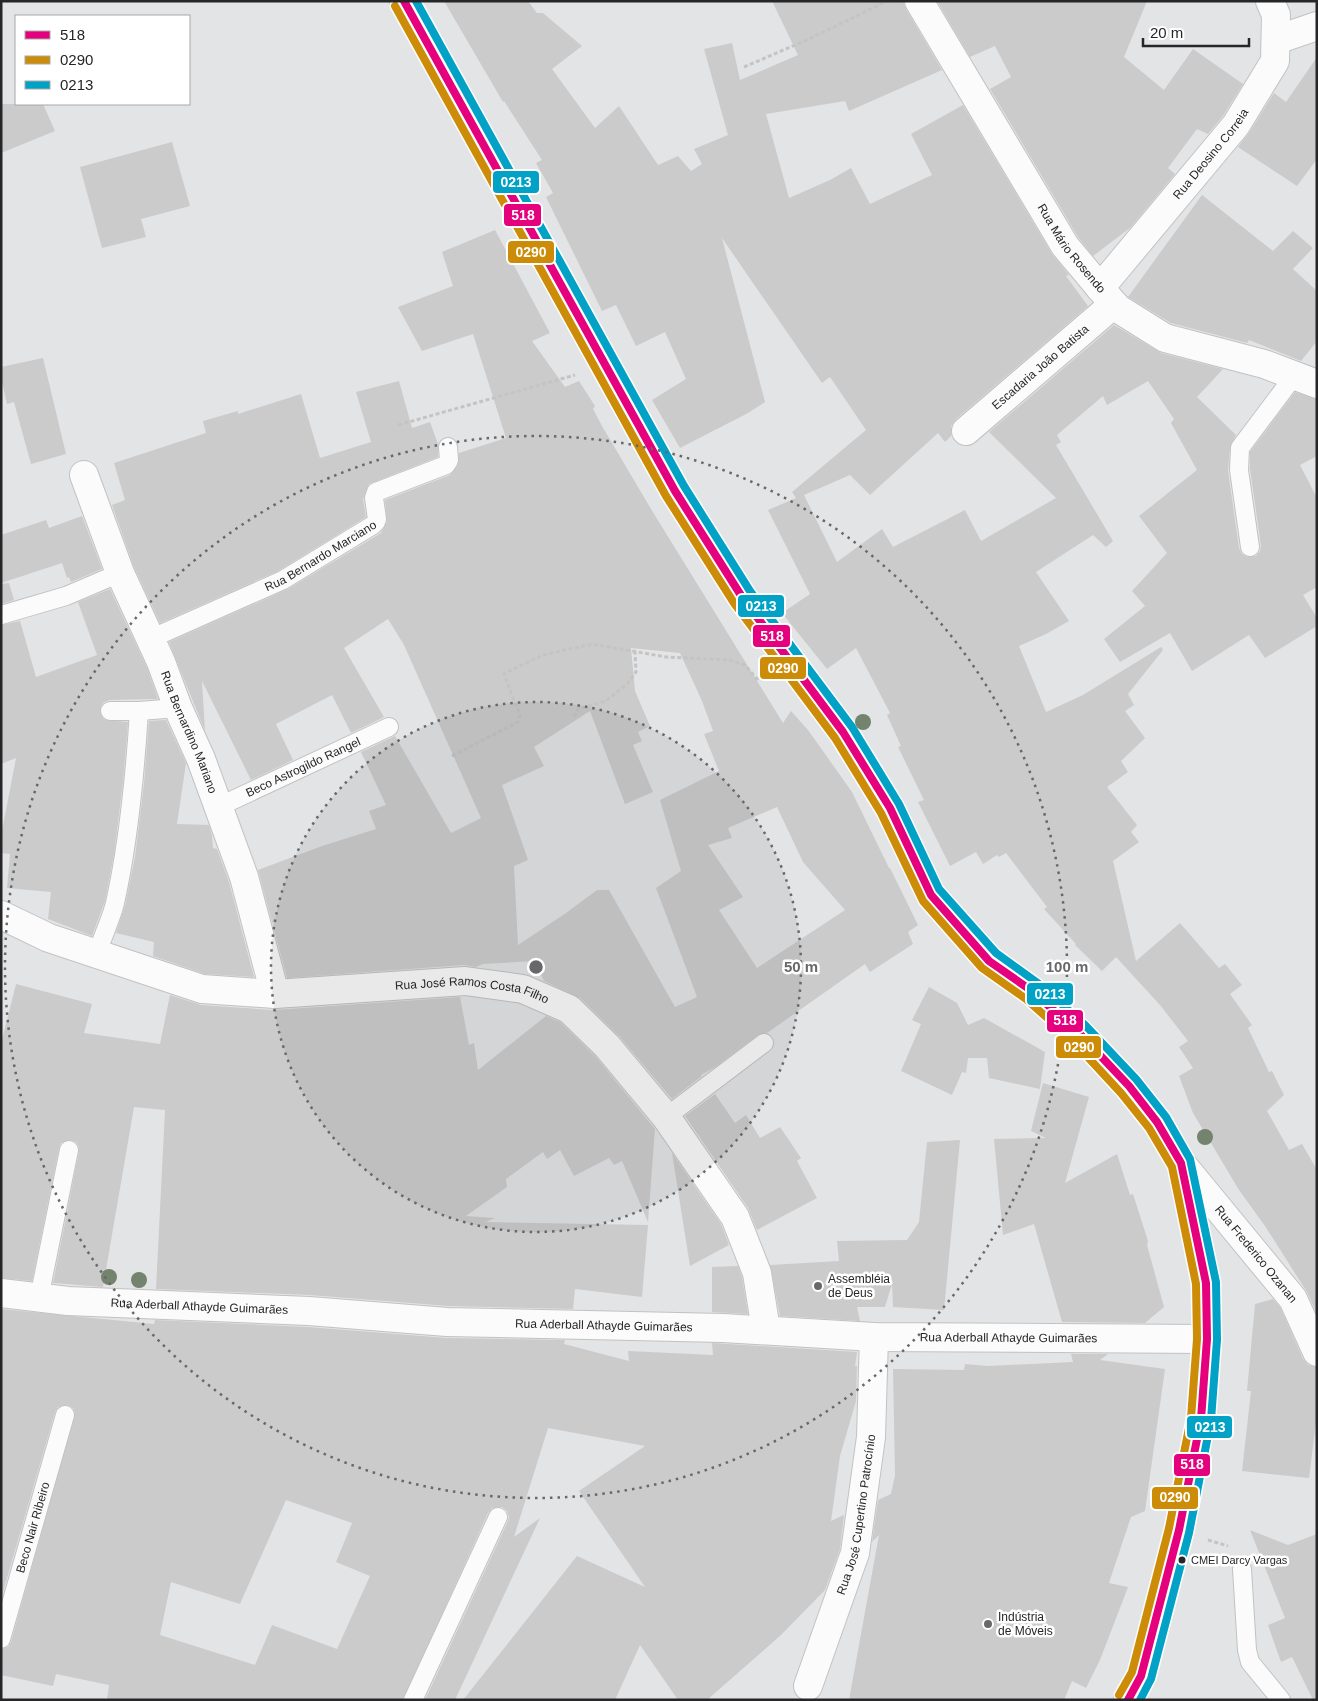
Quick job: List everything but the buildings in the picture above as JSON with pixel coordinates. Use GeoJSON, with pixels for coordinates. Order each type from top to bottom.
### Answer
{"type":"FeatureCollection","features":[{"type":"Feature","properties":{"kind":"street"},"geometry":{"type":"LineString","coordinates":[[404,1],[675,491],[742,597],[843,732],[890,808],[931,895],[990,961],[1032,991],[1072,1026],[1129,1086],[1157,1122],[1181,1163],[1206,1283],[1206,1339],[1201,1419],[1178,1530],[1141,1676],[1128,1700]]}},
{"type":"Feature","properties":{"kind":"street","name":"Rua Mário Rosendo"},"geometry":{"type":"LineString","coordinates":[[919,1],[1065,246],[1117,308],[1165,338],[1264,364],[1305,380]]}},
{"type":"Feature","properties":{"kind":"street","name":"Rua Deosino Correia"},"geometry":{"type":"LineString","coordinates":[[1107,296],[1236,124],[1275,61],[1276,15],[1270,1]]}},
{"type":"Feature","properties":{"kind":"street"},"geometry":{"type":"LineString","coordinates":[[1276,40],[1317,26]]}},
{"type":"Feature","properties":{"kind":"street","name":"Escadaria João Batista"},"geometry":{"type":"LineString","coordinates":[[966,431],[1107,296]]}},
{"type":"Feature","properties":{"kind":"street","name":"Rua Bernardino Mariano"},"geometry":{"type":"LineString","coordinates":[[84,475],[120,573],[201,759],[244,877],[275,994]]}},
{"type":"Feature","properties":{"kind":"street","name":"Rua José Ramos Costa Filho"},"geometry":{"type":"LineString","coordinates":[[1,915],[49,938],[202,989],[275,994],[466,981],[523,989],[569,1009],[607,1046],[666,1117],[735,1217],[757,1272],[766,1330]]}},
{"type":"Feature","properties":{"kind":"street","name":"Rua Frederico Ozanan"},"geometry":{"type":"LineString","coordinates":[[1181,1163],[1293,1299],[1317,1352]]}},
{"type":"Feature","properties":{"kind":"street","name":"Rua Aderball Athayde Guimarães"},"geometry":{"type":"LineString","coordinates":[[1,1293],[68,1302],[309,1311],[448,1322],[766,1330],[874,1337],[1206,1339]]}},
{"type":"Feature","properties":{"kind":"street","name":"Rua José Cupertino Patrocínio"},"geometry":{"type":"LineString","coordinates":[[808,1686],[855,1553],[871,1437],[874,1337]]}},
{"type":"Feature","properties":{"kind":"lane"},"geometry":{"type":"LineString","coordinates":[[1250,547],[1239,470],[1240,448],[1305,380]]}},
{"type":"Feature","properties":{"kind":"lane","name":"Rua Bernardo Marciano"},"geometry":{"type":"LineString","coordinates":[[150,639],[283,580],[373,525],[377,519],[374,498],[376,492],[446,465],[449,460],[448,447]]}},
{"type":"Feature","properties":{"kind":"lane"},"geometry":{"type":"LineString","coordinates":[[1,615],[66,596],[120,573]]}},
{"type":"Feature","properties":{"kind":"lane"},"geometry":{"type":"LineString","coordinates":[[110,711],[138,712],[178,708]]}},
{"type":"Feature","properties":{"kind":"lane"},"geometry":{"type":"LineString","coordinates":[[97,954],[114,905],[123,858],[135,763],[138,712]]}},
{"type":"Feature","properties":{"kind":"lane","name":"Beco Astrogildo Rangel"},"geometry":{"type":"LineString","coordinates":[[218,807],[389,727]]}},
{"type":"Feature","properties":{"kind":"lane"},"geometry":{"type":"LineString","coordinates":[[666,1117],[764,1043]]}},
{"type":"Feature","properties":{"kind":"lane"},"geometry":{"type":"LineString","coordinates":[[40,1298],[68,1150]]}},
{"type":"Feature","properties":{"kind":"lane","name":"Beco Nair Ribeiro"},"geometry":{"type":"LineString","coordinates":[[1,1639],[65,1415]]}},
{"type":"Feature","properties":{"kind":"lane"},"geometry":{"type":"LineString","coordinates":[[413,1700],[498,1517]]}},
{"type":"Feature","properties":{"kind":"lane"},"geometry":{"type":"LineString","coordinates":[[1242,1569],[1247,1650],[1250,1662],[1281,1700]]}},
{"type":"Feature","properties":{"kind":"path"},"geometry":{"type":"LineString","coordinates":[[744,67],[809,39],[887,1]]}},
{"type":"Feature","properties":{"kind":"path"},"geometry":{"type":"LineString","coordinates":[[398,425],[605,365]]}},
{"type":"Feature","properties":{"kind":"path"},"geometry":{"type":"LineString","coordinates":[[452,756],[518,722],[520,715],[504,677],[505,673],[543,655],[592,644],[666,657],[723,660]]}},
{"type":"Feature","properties":{"kind":"path"},"geometry":{"type":"LineString","coordinates":[[574,717],[578,709],[606,701],[627,684],[636,672],[635,652]]}},
{"type":"Feature","properties":{"kind":"path"},"geometry":{"type":"LineString","coordinates":[[1178,1530],[1238,1549],[1242,1569]]}},
{"type":"Feature","properties":{"kind":"transit line","name":"518"},"geometry":{"type":"LineString","coordinates":[[404,1],[675,491],[742,597],[843,732],[890,808],[931,895],[989,961],[1032,991],[1078,1032],[1129,1086],[1157,1122],[1181,1163],[1206,1283],[1207,1339],[1201,1419],[1179,1530],[1141,1676],[1128,1700]]}},
{"type":"Feature","properties":{"kind":"transit line","name":"0213"},"geometry":{"type":"LineString","coordinates":[[416,1],[684,486],[750,591],[852,727],[899,804],[939,889],[996,953],[1039,984],[1085,1025],[1136,1079],[1166,1117],[1190,1159],[1216,1282],[1217,1340],[1211,1420],[1189,1533],[1151,1679],[1140,1700]]}},
{"type":"Feature","properties":{"kind":"transit line","name":"0290"},"geometry":{"type":"LineString","coordinates":[[395,6],[666,496],[734,603],[835,738],[881,813],[923,901],[982,968],[1026,999],[1071,1039],[1121,1093],[1149,1128],[1172,1167],[1196,1284],[1197,1339],[1191,1418],[1169,1528],[1132,1672],[1119,1695]]}},
{"type":"Feature","properties":{"kind":"place","name":"Assembléia de Deus"},"geometry":{"type":"Point","coordinates":[818,1286]}},
{"type":"Feature","properties":{"kind":"place","name":"CMEI Darcy Vargas"},"geometry":{"type":"Point","coordinates":[1182,1560]}},
{"type":"Feature","properties":{"kind":"place","name":"Indústria de Móveis"},"geometry":{"type":"Point","coordinates":[988,1624]}}]}
